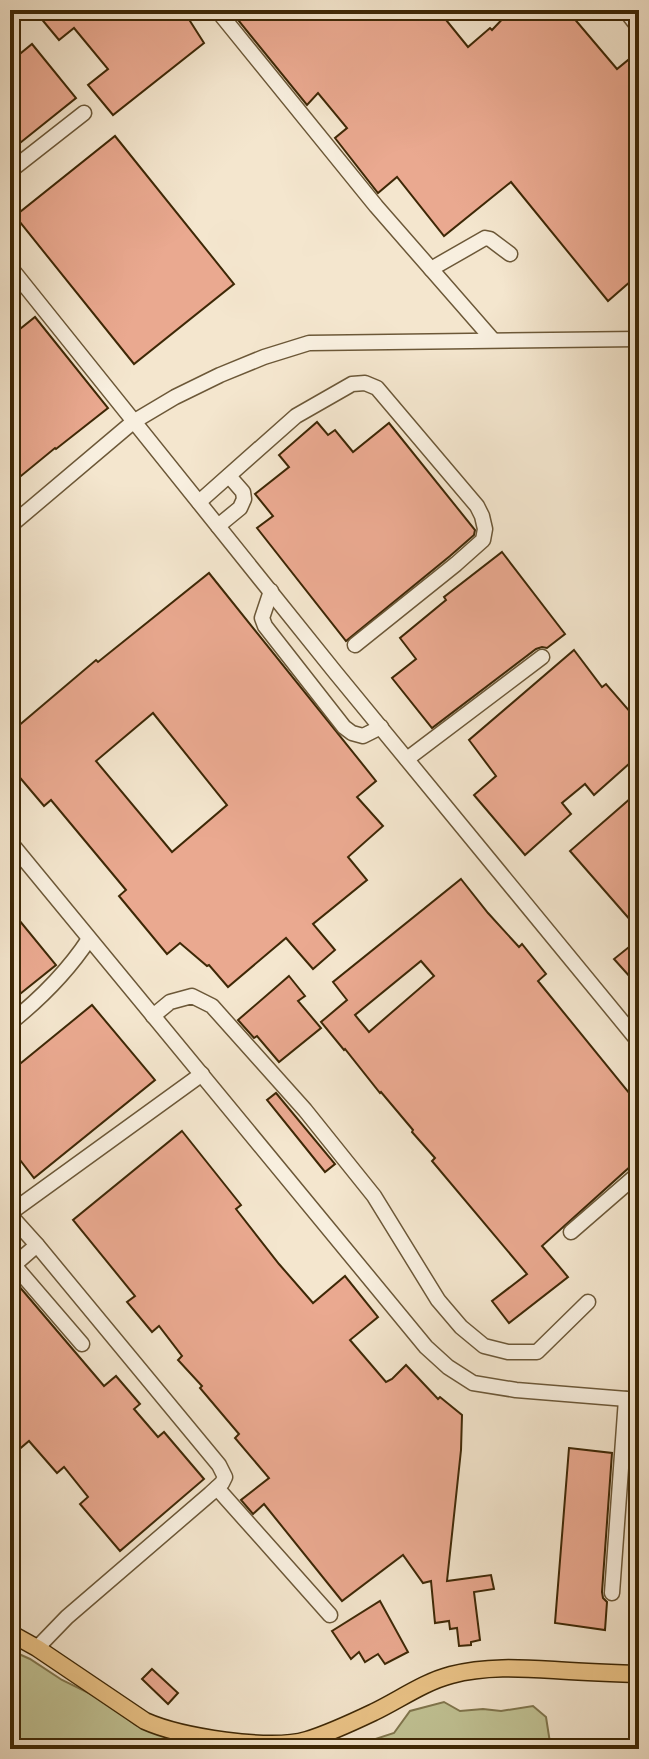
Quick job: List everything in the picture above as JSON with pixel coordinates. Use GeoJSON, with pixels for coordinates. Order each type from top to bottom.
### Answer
{"type":"FeatureCollection","features":[{"type":"Feature","properties":{"kind":"main road"},"geometry":{"type":"LineString","coordinates":[[10,1633],[160,1728],[213,1739],[267,1744],[305,1741],[454,1674],[522,1667],[639,1674]]}},
{"type":"Feature","properties":{"kind":"lane"},"geometry":{"type":"LineString","coordinates":[[217,10],[349,174],[493,340]]}},
{"type":"Feature","properties":{"kind":"lane"},"geometry":{"type":"LineString","coordinates":[[625,10],[639,28]]}},
{"type":"Feature","properties":{"kind":"lane"},"geometry":{"type":"LineString","coordinates":[[10,171],[84,113]]}},
{"type":"Feature","properties":{"kind":"lane"},"geometry":{"type":"LineString","coordinates":[[431,269],[485,238],[510,254]]}},
{"type":"Feature","properties":{"kind":"lane"},"geometry":{"type":"LineString","coordinates":[[10,267],[639,1042]]}},
{"type":"Feature","properties":{"kind":"lane"},"geometry":{"type":"LineString","coordinates":[[10,526],[133,422],[220,375],[309,343],[639,339]]}},
{"type":"Feature","properties":{"kind":"lane"},"geometry":{"type":"LineString","coordinates":[[199,502],[296,416],[352,384],[365,383],[377,388],[477,506],[485,529],[483,540],[355,645]]}},
{"type":"Feature","properties":{"kind":"lane"},"geometry":{"type":"LineString","coordinates":[[218,526],[240,508],[244,499],[243,492],[229,476]]}},
{"type":"Feature","properties":{"kind":"lane"},"geometry":{"type":"LineString","coordinates":[[271,591],[262,618],[265,626],[344,727],[363,736],[381,727]]}},
{"type":"Feature","properties":{"kind":"lane"},"geometry":{"type":"LineString","coordinates":[[407,759],[542,657]]}},
{"type":"Feature","properties":{"kind":"lane"},"geometry":{"type":"LineString","coordinates":[[10,842],[426,1347],[448,1367],[473,1383],[516,1390],[632,1399],[612,1593]]}},
{"type":"Feature","properties":{"kind":"lane"},"geometry":{"type":"LineString","coordinates":[[10,1023],[32,1006],[75,961],[89,939]]}},
{"type":"Feature","properties":{"kind":"lane"},"geometry":{"type":"LineString","coordinates":[[153,1016],[170,1002],[192,996],[212,1006],[335,1147],[374,1196],[438,1300],[461,1327],[484,1346],[508,1352],[537,1352],[588,1302]]}},
{"type":"Feature","properties":{"kind":"lane"},"geometry":{"type":"LineString","coordinates":[[37,1648],[67,1617],[217,1488],[225,1477],[219,1465],[10,1214],[202,1074]]}},
{"type":"Feature","properties":{"kind":"lane"},"geometry":{"type":"LineString","coordinates":[[571,1232],[639,1173]]}},
{"type":"Feature","properties":{"kind":"lane"},"geometry":{"type":"LineString","coordinates":[[37,1245],[12,1266],[82,1344]]}},
{"type":"Feature","properties":{"kind":"lane"},"geometry":{"type":"LineString","coordinates":[[217,1488],[330,1615]]}},
{"type":"Feature","properties":{"kind":"green space"},"geometry":{"type":"Polygon","coordinates":[[[10,1650],[101,1699],[136,1725],[171,1737],[177,1743],[188,1741],[222,1749],[10,1749],[10,1650]]]}},
{"type":"Feature","properties":{"kind":"green space"},"geometry":{"type":"Polygon","coordinates":[[[444,1702],[460,1711],[501,1711],[533,1706],[546,1717],[551,1749],[362,1749],[369,1741],[394,1733],[410,1711],[444,1702]]]}},
{"type":"Feature","properties":{"kind":"building"},"geometry":{"type":"Polygon","coordinates":[[[34,10],[183,10],[204,43],[113,115],[88,85],[108,69],[74,28],[59,40],[34,10]]]}},
{"type":"Feature","properties":{"kind":"building"},"geometry":{"type":"Polygon","coordinates":[[[230,10],[438,10],[468,47],[490,28],[492,30],[511,10],[567,10],[617,69],[633,56],[639,63],[639,86],[634,90],[639,96],[639,274],[608,301],[511,182],[444,236],[397,177],[378,193],[335,138],[347,128],[318,93],[307,105],[230,10]]]}},
{"type":"Feature","properties":{"kind":"building"},"geometry":{"type":"Polygon","coordinates":[[[32,44],[76,98],[10,151],[10,62],[32,44]]]}},
{"type":"Feature","properties":{"kind":"building"},"geometry":{"type":"Polygon","coordinates":[[[115,136],[234,284],[134,364],[15,216],[115,136]]]}},
{"type":"Feature","properties":{"kind":"building"},"geometry":{"type":"Polygon","coordinates":[[[35,317],[108,408],[10,485],[10,337],[35,317]]]}},
{"type":"Feature","properties":{"kind":"building"},"geometry":{"type":"Polygon","coordinates":[[[317,422],[328,435],[335,430],[353,452],[389,423],[475,530],[474,535],[450,556],[346,641],[257,528],[273,516],[255,494],[289,467],[279,455],[317,422]]]}},
{"type":"Feature","properties":{"kind":"building"},"geometry":{"type":"Polygon","coordinates":[[[502,552],[565,634],[547,648],[536,649],[432,728],[392,678],[416,659],[400,638],[446,600],[444,597],[502,552]]]}},
{"type":"Feature","properties":{"kind":"building"},"geometry":{"type":"Polygon","coordinates":[[[209,573],[376,781],[357,797],[383,826],[348,857],[367,880],[313,924],[335,950],[313,969],[286,938],[228,987],[209,965],[180,943],[167,954],[119,896],[126,890],[51,800],[44,806],[16,773],[10,778],[10,733],[96,660],[98,662],[209,573]],[[153,713],[96,761],[172,852],[227,805],[153,713]]]}},
{"type":"Feature","properties":{"kind":"building"},"geometry":{"type":"Polygon","coordinates":[[[574,650],[602,687],[606,684],[639,722],[639,755],[594,795],[585,784],[562,803],[571,814],[525,855],[474,795],[496,776],[469,740],[574,650]]]}},
{"type":"Feature","properties":{"kind":"building"},"geometry":{"type":"Polygon","coordinates":[[[639,791],[639,930],[570,851],[639,791]]]}},
{"type":"Feature","properties":{"kind":"building"},"geometry":{"type":"Polygon","coordinates":[[[461,879],[488,913],[519,947],[522,944],[546,974],[538,981],[639,1105],[639,1163],[632,1165],[542,1246],[568,1277],[509,1323],[492,1301],[527,1274],[432,1161],[435,1158],[413,1130],[321,1022],[347,1000],[333,982],[461,879]],[[421,961],[355,1015],[369,1032],[434,976],[421,961]]]}},
{"type":"Feature","properties":{"kind":"building"},"geometry":{"type":"Polygon","coordinates":[[[10,909],[56,965],[10,1002],[10,909]]]}},
{"type":"Feature","properties":{"kind":"building"},"geometry":{"type":"Polygon","coordinates":[[[639,939],[639,987],[614,959],[639,939]]]}},
{"type":"Feature","properties":{"kind":"building"},"geometry":{"type":"Polygon","coordinates":[[[289,976],[305,996],[298,1001],[321,1028],[279,1062],[257,1036],[254,1038],[238,1020],[289,976]]]}},
{"type":"Feature","properties":{"kind":"building"},"geometry":{"type":"Polygon","coordinates":[[[92,1005],[155,1080],[34,1178],[10,1147],[10,1072],[92,1005]]]}},
{"type":"Feature","properties":{"kind":"building"},"geometry":{"type":"Polygon","coordinates":[[[276,1093],[335,1164],[325,1172],[267,1100],[276,1093]]]}},
{"type":"Feature","properties":{"kind":"building"},"geometry":{"type":"Polygon","coordinates":[[[182,1131],[241,1205],[236,1209],[313,1303],[345,1276],[378,1317],[350,1340],[386,1382],[406,1365],[438,1399],[440,1397],[462,1415],[447,1581],[491,1575],[494,1589],[474,1592],[480,1640],[459,1646],[457,1628],[450,1629],[449,1621],[435,1623],[431,1581],[423,1583],[403,1555],[342,1601],[264,1504],[253,1514],[241,1500],[269,1478],[235,1438],[239,1434],[200,1388],[202,1386],[178,1360],[182,1356],[159,1326],[152,1332],[127,1302],[135,1296],[73,1220],[182,1131]]]}},
{"type":"Feature","properties":{"kind":"building"},"geometry":{"type":"Polygon","coordinates":[[[18,1285],[104,1386],[116,1376],[140,1404],[134,1409],[158,1437],[164,1432],[204,1479],[120,1551],[80,1504],[88,1497],[64,1467],[57,1473],[29,1441],[10,1457],[10,1291],[18,1285]]]}},
{"type":"Feature","properties":{"kind":"building"},"geometry":{"type":"Polygon","coordinates":[[[569,1448],[612,1453],[602,1592],[607,1602],[605,1630],[555,1623],[569,1448]]]}},
{"type":"Feature","properties":{"kind":"building"},"geometry":{"type":"Polygon","coordinates":[[[380,1601],[408,1652],[385,1664],[378,1654],[365,1662],[359,1652],[351,1659],[332,1631],[380,1601]]]}},
{"type":"Feature","properties":{"kind":"building"},"geometry":{"type":"Polygon","coordinates":[[[152,1669],[178,1693],[168,1704],[142,1679],[152,1669]]]}}]}
